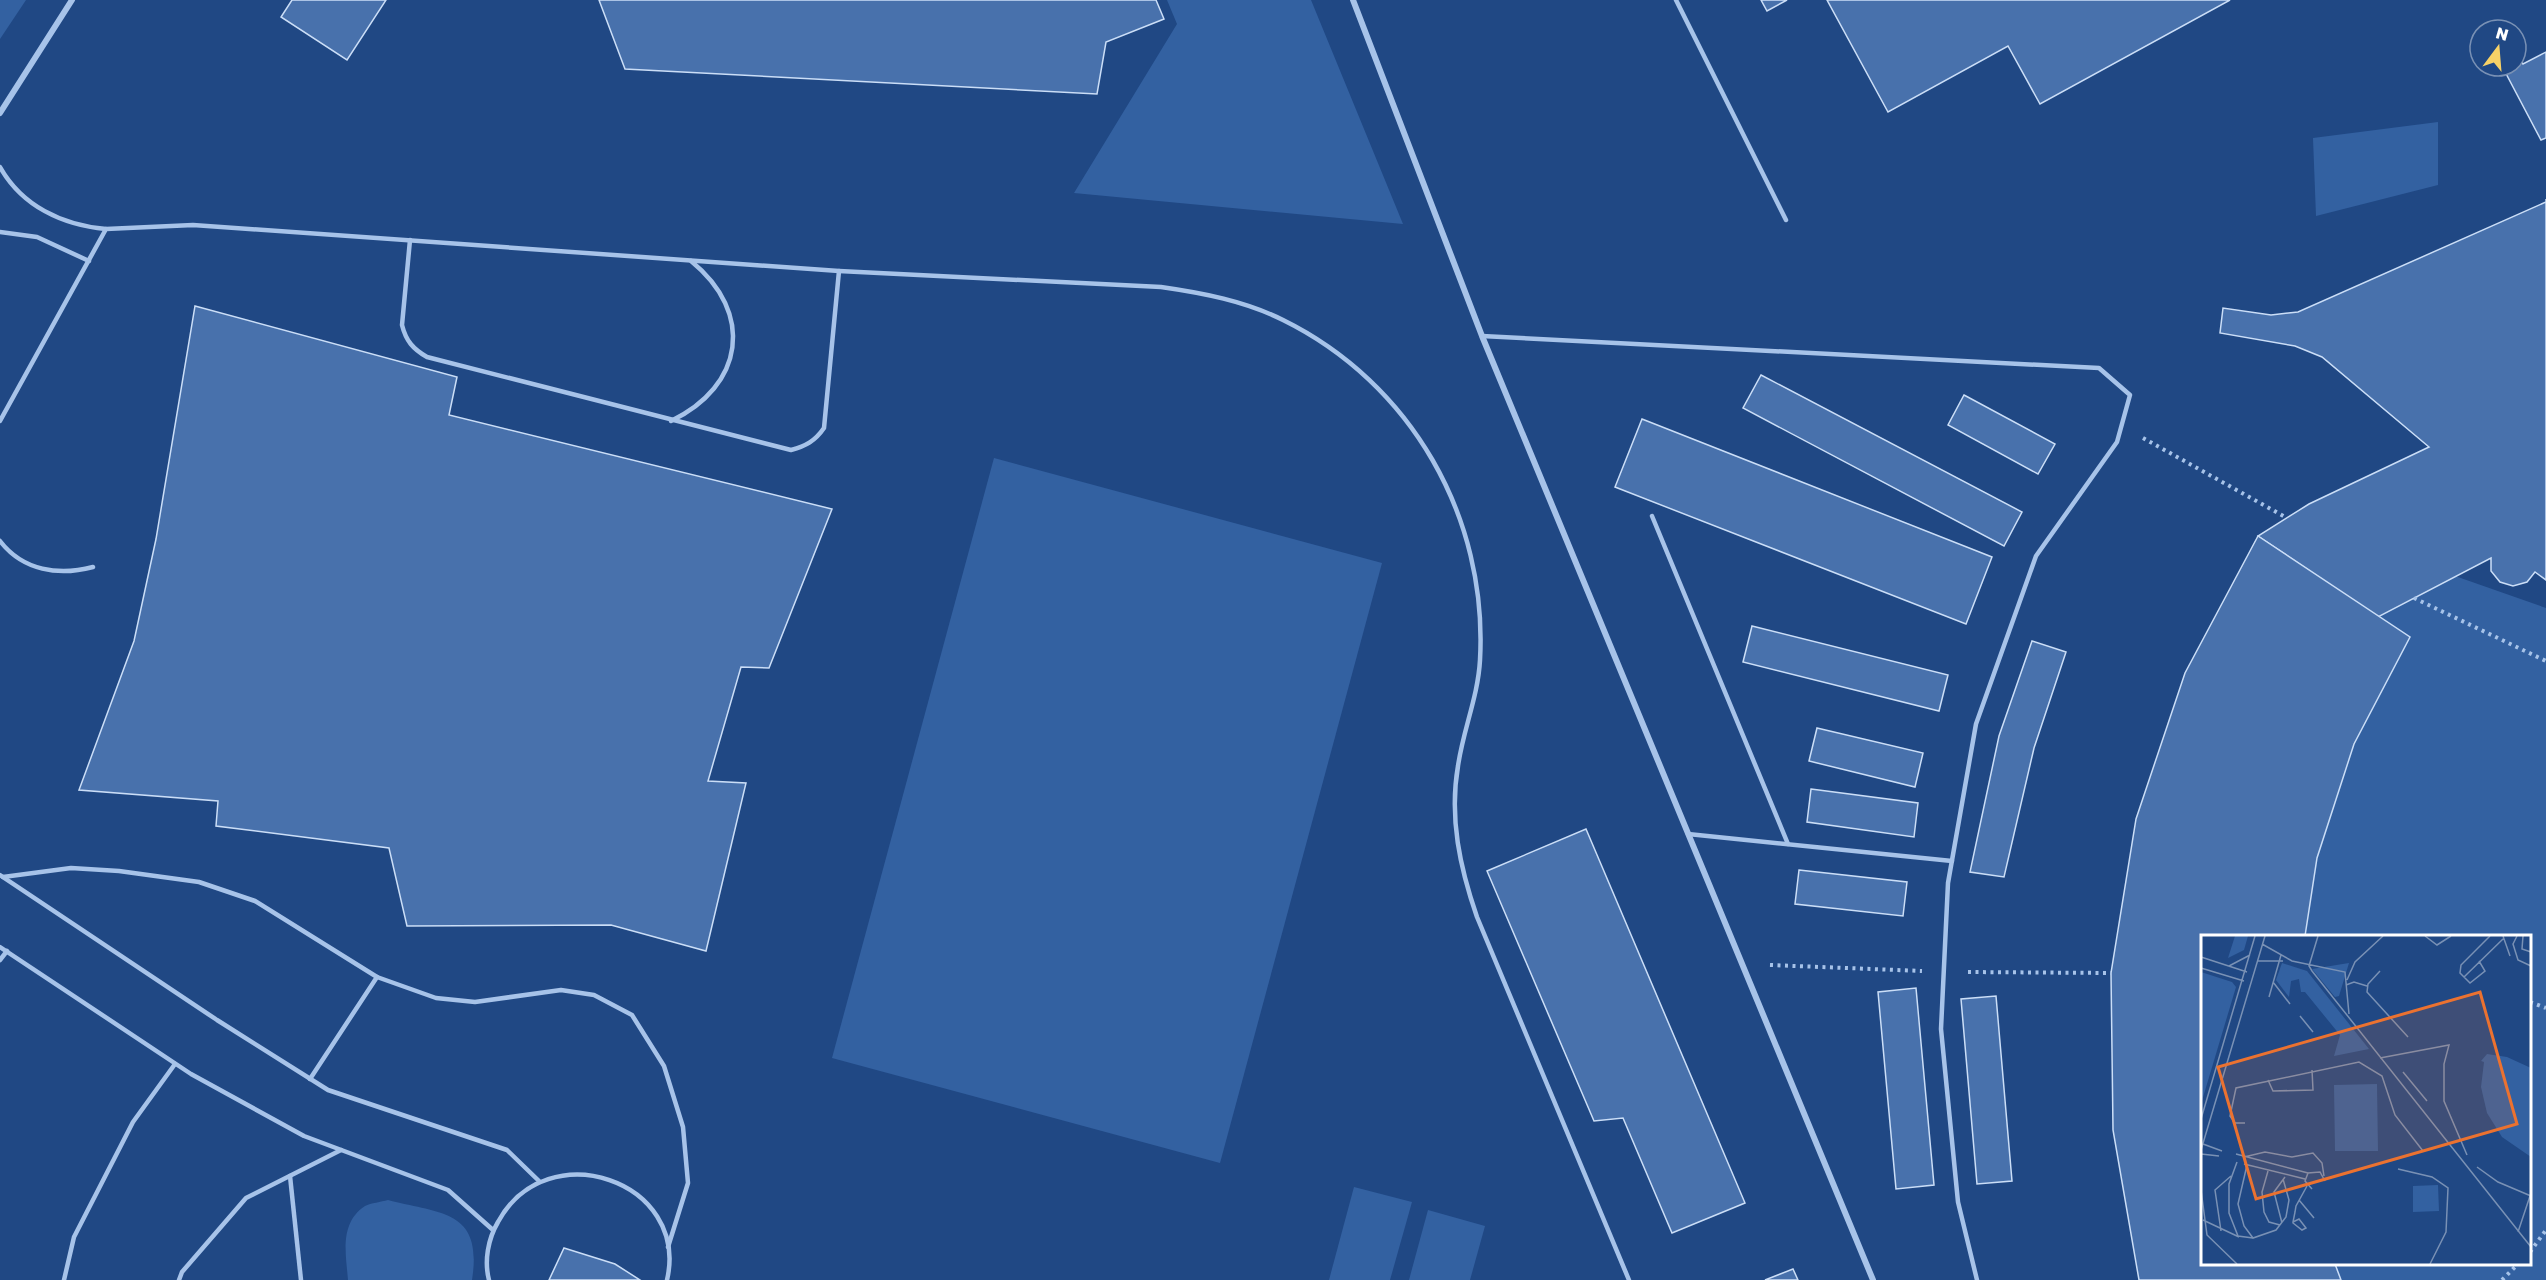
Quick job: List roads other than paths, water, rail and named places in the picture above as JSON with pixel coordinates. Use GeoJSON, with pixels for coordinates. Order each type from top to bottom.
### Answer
{"type":"FeatureCollection","features":[{"type":"Feature","properties":{"kind":"street"},"geometry":{"type":"LineString","coordinates":[[0,113],[72,0]]}},
{"type":"Feature","properties":{"kind":"street"},"geometry":{"type":"LineString","coordinates":[[1353,0],[1482,336],[1873,1280]]}},
{"type":"Feature","properties":{"kind":"lane"},"geometry":{"type":"LineString","coordinates":[[1676,0],[1786,220]]}},
{"type":"Feature","properties":{"kind":"lane"},"geometry":{"type":"LineString","coordinates":[[0,167],[9,182],[28,202],[78,226],[106,229],[193,225],[838,271],[1161,287],[1203,293],[1243,304],[1282,319],[1319,340],[1384,393],[1411,425],[1434,460],[1453,497],[1467,537],[1476,577],[1481,619],[1480,661],[1474,702],[1458,765],[1454,804],[1457,843],[1464,880],[1477,917],[1629,1280]]}},
{"type":"Feature","properties":{"kind":"lane"},"geometry":{"type":"LineString","coordinates":[[0,421],[106,229]]}},
{"type":"Feature","properties":{"kind":"lane"},"geometry":{"type":"LineString","coordinates":[[0,232],[37,237],[89,261]]}},
{"type":"Feature","properties":{"kind":"lane"},"geometry":{"type":"LineString","coordinates":[[410,240],[402,326],[406,339],[415,350],[427,357],[784,449],[804,447],[816,439],[824,428],[827,415],[838,271]]}},
{"type":"Feature","properties":{"kind":"lane"},"geometry":{"type":"LineString","coordinates":[[671,421],[692,411],[708,397],[722,379],[730,358],[733,336],[730,314],[722,293],[709,275],[691,261]]}},
{"type":"Feature","properties":{"kind":"lane"},"geometry":{"type":"LineString","coordinates":[[1482,336],[2099,368],[2130,395],[2117,442],[2036,556],[1976,723],[1948,883],[1941,1029],[1958,1202],[1977,1280]]}},
{"type":"Feature","properties":{"kind":"lane"},"geometry":{"type":"LineString","coordinates":[[1652,516],[1788,844]]}},
{"type":"Feature","properties":{"kind":"lane"},"geometry":{"type":"LineString","coordinates":[[0,542],[21,561],[38,568],[75,572],[93,567]]}},
{"type":"Feature","properties":{"kind":"lane"},"geometry":{"type":"LineString","coordinates":[[1688,834],[1952,861]]}},
{"type":"Feature","properties":{"kind":"lane"},"geometry":{"type":"LineString","coordinates":[[2,876],[71,868],[119,871],[199,882],[255,901],[377,977],[436,998],[475,1002],[561,990],[594,995],[632,1015],[664,1066],[683,1127],[688,1183],[668,1247],[667,1280]]}},
{"type":"Feature","properties":{"kind":"lane"},"geometry":{"type":"LineString","coordinates":[[2,876],[328,1090],[507,1150],[539,1181]]}},
{"type":"Feature","properties":{"kind":"lane"},"geometry":{"type":"LineString","coordinates":[[0,947],[176,1064],[304,1136],[448,1190],[493,1230]]}},
{"type":"Feature","properties":{"kind":"lane"},"geometry":{"type":"LineString","coordinates":[[0,960],[7,951]]}},
{"type":"Feature","properties":{"kind":"lane"},"geometry":{"type":"LineString","coordinates":[[310,1079],[377,977]]}},
{"type":"Feature","properties":{"kind":"lane"},"geometry":{"type":"LineString","coordinates":[[64,1280],[74,1237],[133,1122],[176,1064]]}},
{"type":"Feature","properties":{"kind":"lane"},"geometry":{"type":"LineString","coordinates":[[179,1280],[182,1272],[246,1198],[342,1150]]}},
{"type":"Feature","properties":{"kind":"lane"},"geometry":{"type":"LineString","coordinates":[[489,1280],[488,1252],[493,1230],[504,1210],[520,1193],[539,1181],[567,1173],[597,1174],[624,1185],[646,1203],[660,1223],[668,1247]]}},
{"type":"Feature","properties":{"kind":"lane"},"geometry":{"type":"LineString","coordinates":[[290,1176],[301,1280]]}}]}
